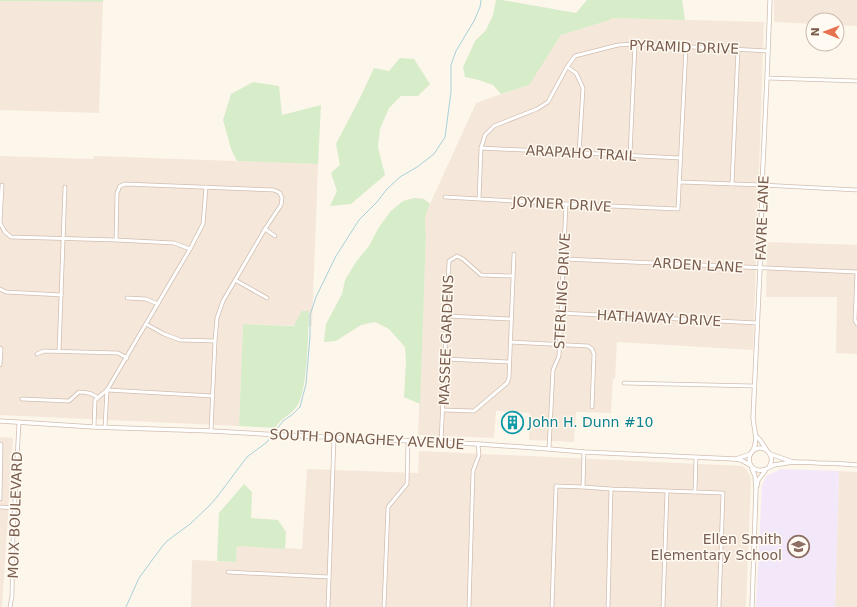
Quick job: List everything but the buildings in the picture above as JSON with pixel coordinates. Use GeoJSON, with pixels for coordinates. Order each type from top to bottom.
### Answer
{"type":"FeatureCollection","features":[{"type":"Feature","properties":{"kind":"street","name":"FAVRE LANE"},"geometry":{"type":"LineString","coordinates":[[751,453],[755,444],[756,436],[753,418],[770,0]]}},
{"type":"Feature","properties":{"kind":"street","name":"PYRAMID DRIVE"},"geometry":{"type":"LineString","coordinates":[[479,199],[481,148],[485,135],[494,126],[537,109],[548,102],[567,67],[575,56],[618,45],[635,44],[768,51]]}},
{"type":"Feature","properties":{"kind":"street"},"geometry":{"type":"LineString","coordinates":[[630,155],[635,44]]}},
{"type":"Feature","properties":{"kind":"street"},"geometry":{"type":"LineString","coordinates":[[686,47],[680,182],[857,190]]}},
{"type":"Feature","properties":{"kind":"street"},"geometry":{"type":"LineString","coordinates":[[732,184],[738,49]]}},
{"type":"Feature","properties":{"kind":"street"},"geometry":{"type":"LineString","coordinates":[[567,67],[576,73],[582,88],[579,153]]}},
{"type":"Feature","properties":{"kind":"street"},"geometry":{"type":"LineString","coordinates":[[767,78],[857,81]]}},
{"type":"Feature","properties":{"kind":"street","name":"ARAPAHO TRAIL"},"geometry":{"type":"LineString","coordinates":[[481,148],[680,158]]}},
{"type":"Feature","properties":{"kind":"street","name":"JOYNER DRIVE"},"geometry":{"type":"LineString","coordinates":[[445,197],[678,209],[680,182]]}},
{"type":"Feature","properties":{"kind":"street"},"geometry":{"type":"LineString","coordinates":[[116,240],[117,192],[120,186],[125,184],[274,190],[280,193],[282,198],[281,205],[235,280],[217,318],[211,431]]}},
{"type":"Feature","properties":{"kind":"street"},"geometry":{"type":"LineString","coordinates":[[2,185],[0,223],[5,232],[11,237],[174,243],[190,249]]}},
{"type":"Feature","properties":{"kind":"street"},"geometry":{"type":"LineString","coordinates":[[60,351],[65,187]]}},
{"type":"Feature","properties":{"kind":"street"},"geometry":{"type":"LineString","coordinates":[[94,427],[96,400],[108,390],[203,224],[206,187]]}},
{"type":"Feature","properties":{"kind":"street","name":"STERLING DRIVE"},"geometry":{"type":"LineString","coordinates":[[549,449],[553,370],[559,356],[560,344],[566,204]]}},
{"type":"Feature","properties":{"kind":"street"},"geometry":{"type":"LineString","coordinates":[[265,229],[275,236]]}},
{"type":"Feature","properties":{"kind":"street"},"geometry":{"type":"LineString","coordinates":[[443,410],[474,411],[507,383],[509,378],[514,254]]}},
{"type":"Feature","properties":{"kind":"street","name":"MASSEE GARDENS"},"geometry":{"type":"LineString","coordinates":[[441,443],[449,261],[457,256],[463,259],[481,275],[513,276]]}},
{"type":"Feature","properties":{"kind":"street","name":"ARDEN LANE"},"geometry":{"type":"LineString","coordinates":[[564,259],[857,272]]}},
{"type":"Feature","properties":{"kind":"street"},"geometry":{"type":"LineString","coordinates":[[857,272],[855,320],[857,324]]}},
{"type":"Feature","properties":{"kind":"street"},"geometry":{"type":"LineString","coordinates":[[235,280],[266,298]]}},
{"type":"Feature","properties":{"kind":"street"},"geometry":{"type":"LineString","coordinates":[[0,289],[6,292],[62,295]]}},
{"type":"Feature","properties":{"kind":"street"},"geometry":{"type":"LineString","coordinates":[[127,298],[146,298],[158,304]]}},
{"type":"Feature","properties":{"kind":"street","name":"HATHAWAY DRIVE"},"geometry":{"type":"LineString","coordinates":[[561,313],[757,323]]}},
{"type":"Feature","properties":{"kind":"street"},"geometry":{"type":"LineString","coordinates":[[447,316],[511,319]]}},
{"type":"Feature","properties":{"kind":"street"},"geometry":{"type":"LineString","coordinates":[[146,324],[164,334],[180,340],[215,341]]}},
{"type":"Feature","properties":{"kind":"street"},"geometry":{"type":"LineString","coordinates":[[510,342],[588,346],[592,349],[594,354],[592,407]]}},
{"type":"Feature","properties":{"kind":"street"},"geometry":{"type":"LineString","coordinates":[[0,348],[0,365]]}},
{"type":"Feature","properties":{"kind":"street"},"geometry":{"type":"LineString","coordinates":[[37,354],[44,351],[118,353],[127,358]]}},
{"type":"Feature","properties":{"kind":"street"},"geometry":{"type":"LineString","coordinates":[[445,359],[509,362]]}},
{"type":"Feature","properties":{"kind":"street"},"geometry":{"type":"LineString","coordinates":[[624,382],[755,386]]}},
{"type":"Feature","properties":{"kind":"street"},"geometry":{"type":"LineString","coordinates":[[108,390],[213,396]]}},
{"type":"Feature","properties":{"kind":"street"},"geometry":{"type":"LineString","coordinates":[[105,427],[108,390]]}},
{"type":"Feature","properties":{"kind":"street"},"geometry":{"type":"LineString","coordinates":[[22,399],[69,401],[79,392],[87,392],[98,398]]}},
{"type":"Feature","properties":{"kind":"street","name":"SOUTH DONAGHEY AVENUE"},"geometry":{"type":"LineString","coordinates":[[0,421],[94,427],[478,444],[584,452],[734,459],[741,460],[751,466]]}},
{"type":"Feature","properties":{"kind":"street","name":"MOIX BOULEVARD"},"geometry":{"type":"LineString","coordinates":[[10,607],[12,596],[19,422]]}},
{"type":"Feature","properties":{"kind":"street","name":"FAVRE LANE"},"geometry":{"type":"LineString","coordinates":[[756,436],[766,450]]}},
{"type":"Feature","properties":{"kind":"street"},"geometry":{"type":"LineString","coordinates":[[328,607],[334,438]]}},
{"type":"Feature","properties":{"kind":"street"},"geometry":{"type":"LineString","coordinates":[[384,607],[388,507],[407,484],[408,442]]}},
{"type":"Feature","properties":{"kind":"street"},"geometry":{"type":"LineString","coordinates":[[0,444],[0,499]]}},
{"type":"Feature","properties":{"kind":"street"},"geometry":{"type":"LineString","coordinates":[[470,607],[473,471],[479,455],[478,444]]}},
{"type":"Feature","properties":{"kind":"street"},"geometry":{"type":"LineString","coordinates":[[752,607],[756,489],[755,476],[749,461],[751,453],[757,449],[763,449],[770,454],[794,462]]}},
{"type":"Feature","properties":{"kind":"street"},"geometry":{"type":"LineString","coordinates":[[583,487],[584,452]]}},
{"type":"Feature","properties":{"kind":"street","name":"SOUTH DONAGHEY AVENUE"},"geometry":{"type":"LineString","coordinates":[[734,459],[751,453]]}},
{"type":"Feature","properties":{"kind":"street"},"geometry":{"type":"LineString","coordinates":[[756,489],[758,480],[771,461],[770,454]]}},
{"type":"Feature","properties":{"kind":"street"},"geometry":{"type":"LineString","coordinates":[[695,492],[696,457]]}},
{"type":"Feature","properties":{"kind":"street"},"geometry":{"type":"LineString","coordinates":[[751,466],[759,471],[774,465],[794,462],[857,465]]}},
{"type":"Feature","properties":{"kind":"street"},"geometry":{"type":"LineString","coordinates":[[552,607],[556,486],[723,493],[719,607]]}},
{"type":"Feature","properties":{"kind":"street"},"geometry":{"type":"LineString","coordinates":[[608,607],[611,489]]}},
{"type":"Feature","properties":{"kind":"street"},"geometry":{"type":"LineString","coordinates":[[663,607],[667,491]]}},
{"type":"Feature","properties":{"kind":"street"},"geometry":{"type":"LineString","coordinates":[[0,507],[15,508]]}},
{"type":"Feature","properties":{"kind":"street"},"geometry":{"type":"LineString","coordinates":[[228,572],[329,577]]}},
{"type":"Feature","properties":{"kind":"shaded area"},"geometry":{"type":"Polygon","coordinates":[[[774,0],[857,0],[857,26],[845,25],[845,12],[805,12],[805,24],[774,22],[774,0]]]}},
{"type":"Feature","properties":{"kind":"shaded area"},"geometry":{"type":"Polygon","coordinates":[[[0,1],[103,2],[99,113],[0,110],[0,1]]]}},
{"type":"Feature","properties":{"kind":"shaded area"},"geometry":{"type":"Polygon","coordinates":[[[611,18],[764,22],[753,350],[617,342],[611,413],[576,412],[574,442],[529,440],[530,413],[496,411],[494,438],[418,435],[426,235],[424,225],[425,215],[476,103],[528,85],[561,35],[610,20],[611,18]]]}},
{"type":"Feature","properties":{"kind":"shaded area"},"geometry":{"type":"Polygon","coordinates":[[[0,156],[93,159],[94,156],[318,164],[312,326],[243,324],[239,426],[0,415],[0,156]]]}},
{"type":"Feature","properties":{"kind":"shaded area"},"geometry":{"type":"Polygon","coordinates":[[[767,242],[857,245],[857,354],[836,353],[837,297],[766,297],[767,242]]]}},
{"type":"Feature","properties":{"kind":"shaded area"},"geometry":{"type":"Polygon","coordinates":[[[0,437],[13,438],[2,607],[0,607],[0,437]]]}},
{"type":"Feature","properties":{"kind":"shaded area"},"geometry":{"type":"Polygon","coordinates":[[[419,451],[743,466],[751,478],[746,607],[191,607],[192,560],[236,562],[237,546],[302,549],[307,469],[418,473],[419,451]]]}},
{"type":"Feature","properties":{"kind":"shaded area","name":"Ellen Smith Elementary School"},"geometry":{"type":"Polygon","coordinates":[[[781,469],[839,471],[835,607],[756,607],[762,486],[766,476],[781,469]]]}},
{"type":"Feature","properties":{"kind":"shaded area"},"geometry":{"type":"Polygon","coordinates":[[[839,471],[857,472],[857,607],[835,607],[839,471]]]}},
{"type":"Feature","properties":{"kind":"green space"},"geometry":{"type":"Polygon","coordinates":[[[103,0],[103,2],[0,1],[103,0]]]}},
{"type":"Feature","properties":{"kind":"green space"},"geometry":{"type":"Polygon","coordinates":[[[496,0],[576,13],[587,0],[682,0],[685,20],[611,18],[610,20],[561,35],[529,85],[501,94],[493,85],[465,77],[463,67],[475,41],[486,30],[493,15],[496,0]]]}},
{"type":"Feature","properties":{"kind":"green space"},"geometry":{"type":"Polygon","coordinates":[[[400,58],[414,59],[430,84],[418,96],[401,96],[389,108],[380,129],[378,147],[385,175],[351,204],[330,206],[337,191],[331,173],[340,165],[336,144],[374,68],[389,71],[400,58]]]}},
{"type":"Feature","properties":{"kind":"green space"},"geometry":{"type":"Polygon","coordinates":[[[253,82],[279,86],[282,115],[321,105],[318,164],[237,161],[231,149],[223,120],[231,94],[253,82]]]}},
{"type":"Feature","properties":{"kind":"green space"},"geometry":{"type":"Polygon","coordinates":[[[414,198],[424,199],[430,204],[425,222],[426,235],[420,404],[404,397],[406,361],[405,347],[389,329],[375,322],[361,325],[336,341],[324,342],[326,324],[342,294],[345,280],[356,262],[369,246],[379,227],[391,211],[403,201],[414,198]]]}},
{"type":"Feature","properties":{"kind":"green space"},"geometry":{"type":"Polygon","coordinates":[[[302,311],[309,311],[308,346],[303,388],[301,398],[297,406],[275,428],[239,426],[243,324],[294,326],[302,311]]]}},
{"type":"Feature","properties":{"kind":"green space"},"geometry":{"type":"Polygon","coordinates":[[[244,484],[252,492],[251,518],[278,520],[286,532],[285,549],[237,546],[236,562],[217,561],[219,513],[244,484]]]}},
{"type":"Feature","properties":{"kind":"waterway"},"geometry":{"type":"LineString","coordinates":[[273,434],[283,421],[300,407],[306,384],[310,336],[310,315],[316,297],[336,256],[359,220],[377,202],[387,189],[400,177],[417,167],[434,154],[445,137],[451,92],[451,65],[456,51],[474,21],[480,7],[481,0]]}},
{"type":"Feature","properties":{"kind":"waterway"},"geometry":{"type":"LineString","coordinates":[[126,607],[139,578],[161,548],[167,541],[190,524],[209,506],[247,457],[267,442],[272,436]]}},
{"type":"Feature","properties":{"kind":"place","name":"John H. Dunn #10"},"geometry":{"type":"Point","coordinates":[513,422]}},
{"type":"Feature","properties":{"kind":"place","name":"Ellen Smith Elementary School"},"geometry":{"type":"Point","coordinates":[798,547]}}]}
